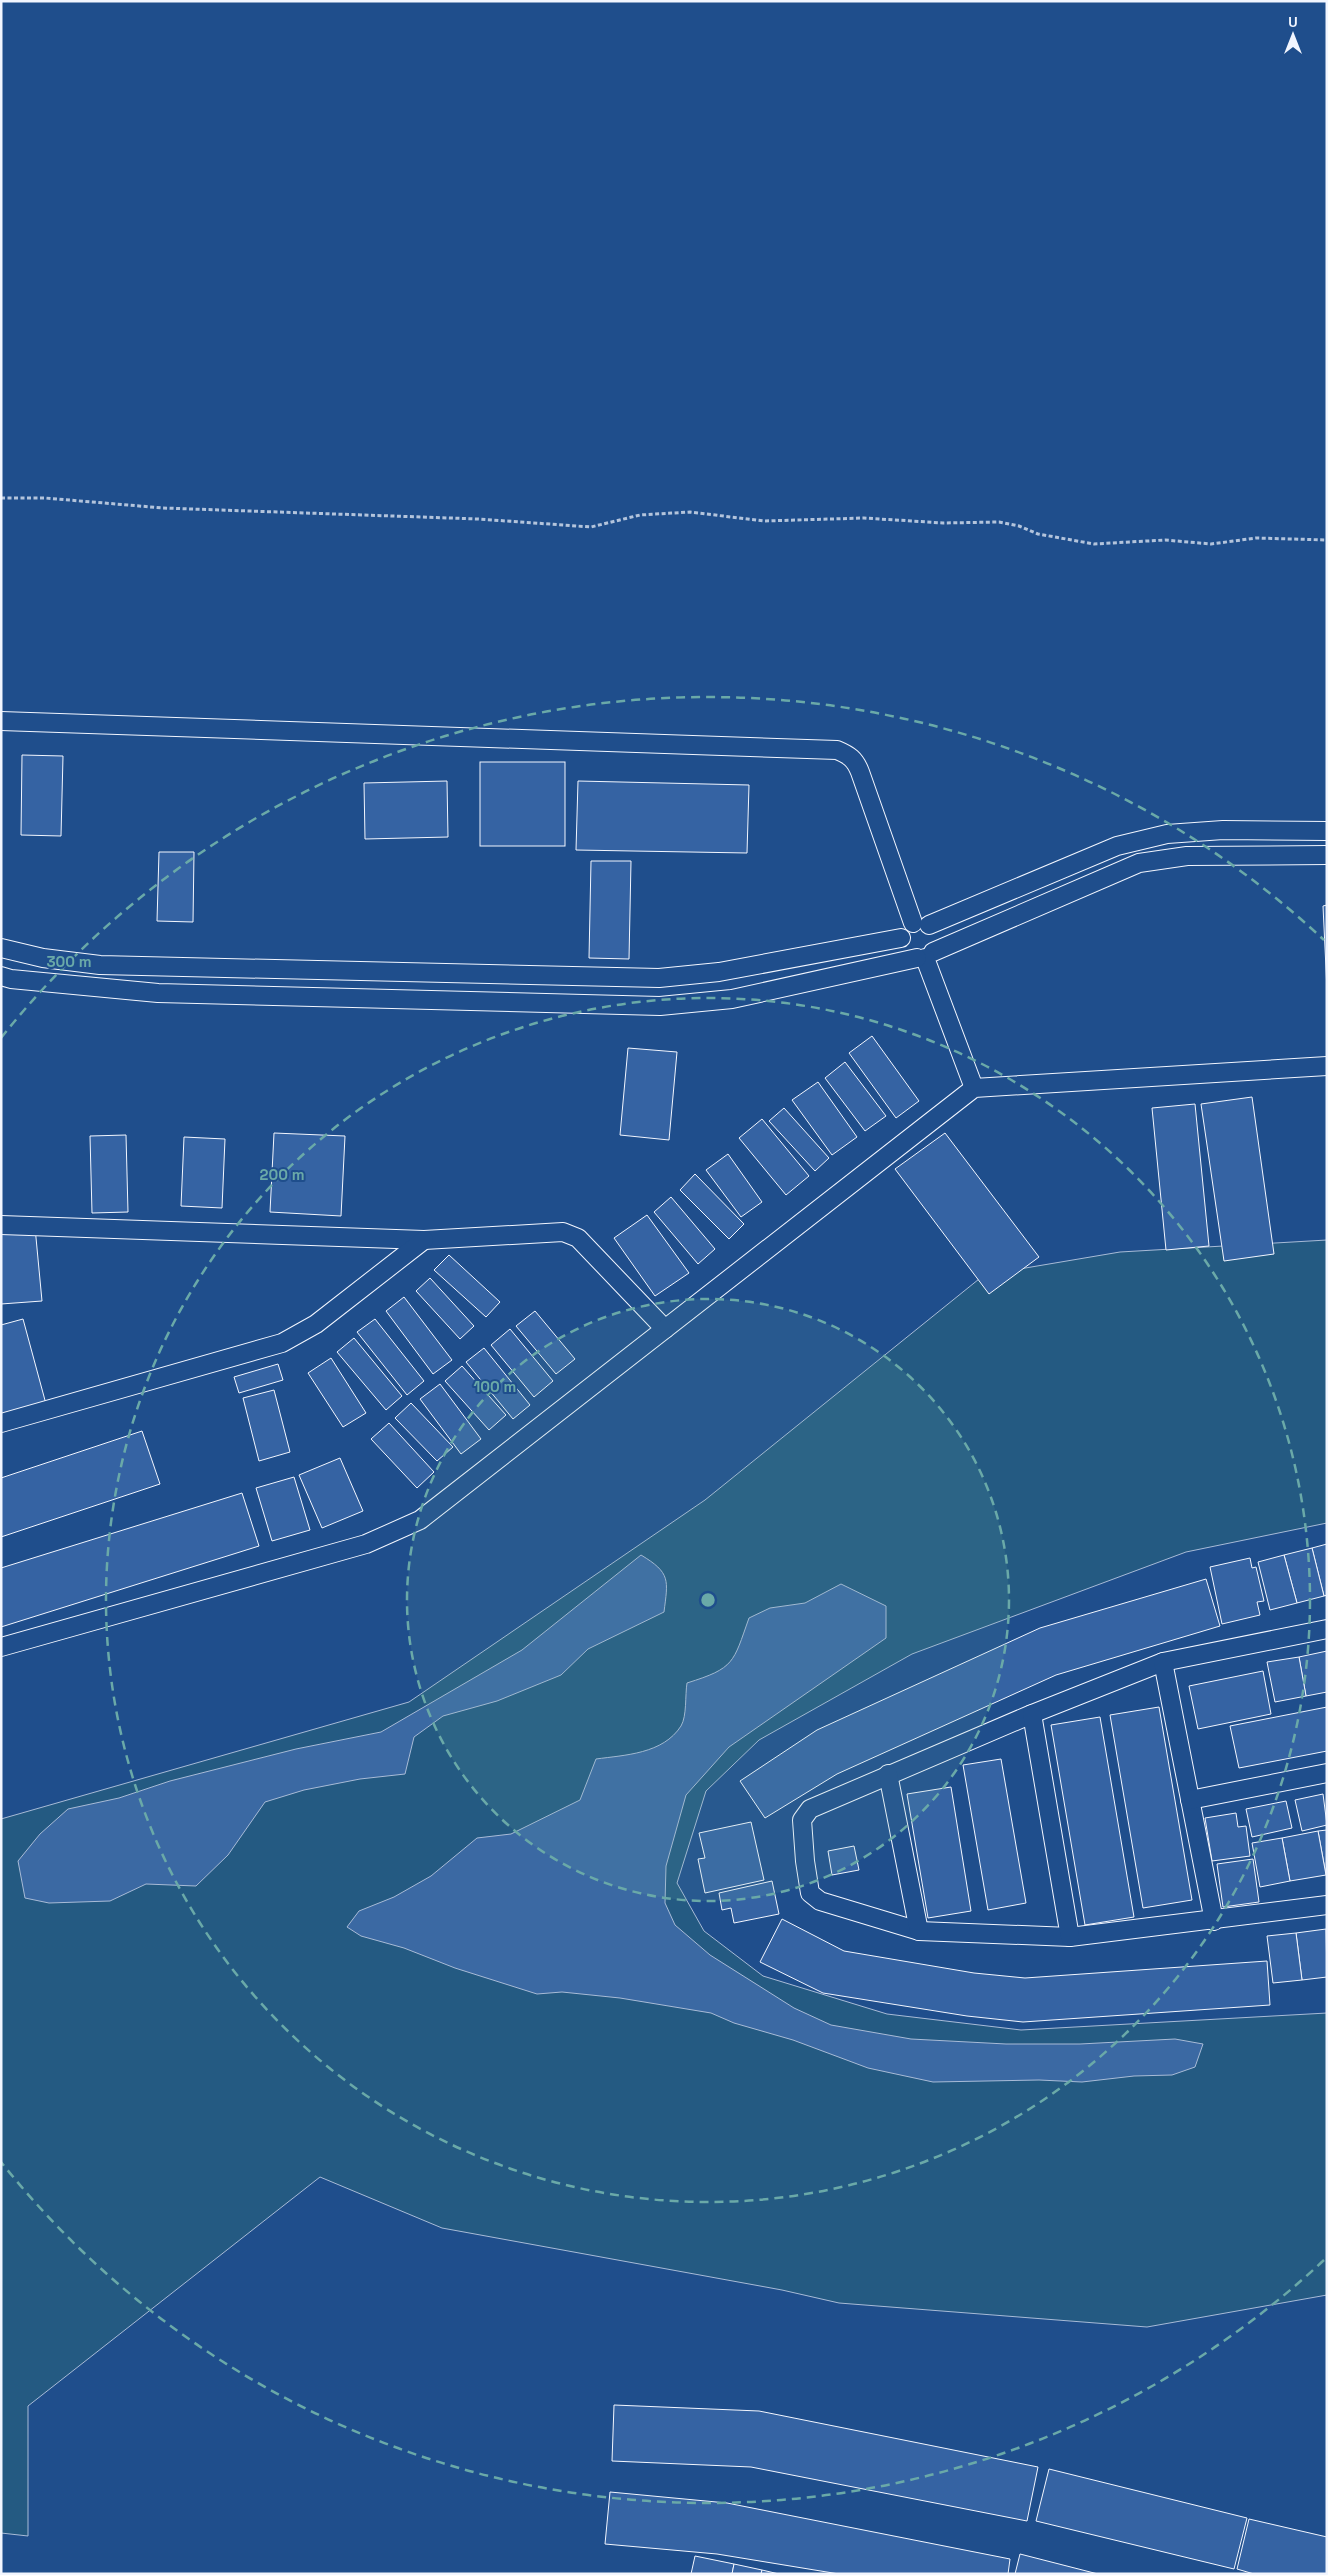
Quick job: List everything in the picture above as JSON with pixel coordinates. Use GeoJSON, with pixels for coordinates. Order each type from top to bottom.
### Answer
{"type":"FeatureCollection","features":[{"type":"Feature","properties":{"kind":"street"},"geometry":{"type":"LineString","coordinates":[[1,721],[837,750],[848,754],[856,762],[921,924]]}},
{"type":"Feature","properties":{"kind":"street"},"geometry":{"type":"LineString","coordinates":[[925,956],[907,954],[903,949],[901,938],[905,928],[921,924],[1117,846],[1167,834],[1223,830],[1327,832]]}},
{"type":"Feature","properties":{"kind":"street"},"geometry":{"type":"LineString","coordinates":[[1,976],[11,980],[158,993],[660,1006],[732,999],[925,956],[1139,863],[1187,856],[1327,855]]}},
{"type":"Feature","properties":{"kind":"street"},"geometry":{"type":"LineString","coordinates":[[921,924],[934,928],[938,940],[925,956]]}},
{"type":"Feature","properties":{"kind":"street"},"geometry":{"type":"LineString","coordinates":[[1,948],[43,958],[100,965],[659,978],[719,972],[901,938]]}},
{"type":"Feature","properties":{"kind":"street"},"geometry":{"type":"LineString","coordinates":[[925,956],[974,1088]]}},
{"type":"Feature","properties":{"kind":"street"},"geometry":{"type":"LineString","coordinates":[[359,998],[360,971]]}},
{"type":"Feature","properties":{"kind":"street"},"geometry":{"type":"LineString","coordinates":[[1,1647],[366,1544],[420,1520],[974,1088],[1327,1066]]}},
{"type":"Feature","properties":{"kind":"street"},"geometry":{"type":"LineString","coordinates":[[1,1225],[424,1240],[563,1232],[578,1238],[665,1329]]}},
{"type":"Feature","properties":{"kind":"street"},"geometry":{"type":"LineString","coordinates":[[1,1423],[282,1344],[316,1324],[424,1240]]}},
{"type":"Feature","properties":{"kind":"street"},"geometry":{"type":"LineString","coordinates":[[1327,1629],[1163,1662],[1032,1714],[810,1808],[802,1820],[807,1887],[810,1893],[820,1901],[919,1931],[1070,1937],[1214,1921],[1327,1905]]}},
{"type":"Feature","properties":{"kind":"street"},"geometry":{"type":"LineString","coordinates":[[1163,1662],[1214,1921]]}},
{"type":"Feature","properties":{"kind":"street"},"geometry":{"type":"LineString","coordinates":[[1032,1714],[1070,1937]]}},
{"type":"Feature","properties":{"kind":"street"},"geometry":{"type":"LineString","coordinates":[[1190,1800],[1327,1773]]}},
{"type":"Feature","properties":{"kind":"street"},"geometry":{"type":"LineString","coordinates":[[888,1774],[919,1931]]}},
{"type":"Feature","properties":{"kind":"path"},"geometry":{"type":"LineString","coordinates":[[1,498],[45,498],[163,508],[478,519],[591,527],[640,515],[690,512],[764,521],[864,518],[943,523],[999,522],[1019,526],[1038,534],[1094,544],[1165,540],[1211,544],[1256,538],[1327,540]]}},
{"type":"Feature","properties":{"kind":"shaded area"},"geometry":{"type":"Polygon","coordinates":[[[1327,1240],[1327,1523],[1186,1552],[912,1654],[759,1740],[706,1791],[677,1883],[704,1931],[763,1976],[887,2014],[1021,2030],[1327,2013],[1327,2295],[1147,2327],[839,2303],[782,2290],[442,2228],[320,2177],[28,2406],[28,2536],[1,2533],[1,1819],[409,1702],[705,1500],[984,1275],[1120,1252],[1327,1240]]]}},
{"type":"Feature","properties":{"kind":"shaded area"},"geometry":{"type":"Polygon","coordinates":[[[641,1555],[651,1561],[663,1573],[666,1585],[664,1612],[588,1649],[561,1675],[497,1701],[443,1716],[414,1737],[405,1774],[360,1779],[304,1790],[265,1802],[228,1855],[196,1886],[146,1884],[110,1901],[49,1903],[25,1898],[18,1861],[40,1834],[68,1809],[119,1798],[170,1781],[296,1749],[381,1732],[522,1650],[641,1555]]]}},
{"type":"Feature","properties":{"kind":"shaded area"},"geometry":{"type":"Polygon","coordinates":[[[841,1584],[886,1606],[886,1638],[729,1747],[686,1795],[666,1866],[665,1903],[675,1925],[710,1955],[794,2008],[831,2025],[911,2039],[1006,2044],[1080,2044],[1175,2039],[1203,2044],[1195,2067],[1172,2075],[1134,2076],[1082,2082],[1039,2080],[933,2082],[868,2068],[793,2040],[734,2023],[711,2013],[620,1998],[562,1992],[537,1994],[455,1968],[404,1948],[361,1936],[347,1927],[359,1911],[394,1897],[431,1876],[477,1838],[511,1834],[580,1800],[596,1759],[643,1751],[654,1748],[664,1742],[673,1735],[683,1722],[687,1683],[715,1673],[730,1662],[739,1645],[749,1618],[770,1608],[805,1603],[841,1584]]]}},
{"type":"Feature","properties":{"kind":"building"},"geometry":{"type":"Polygon","coordinates":[[[22,755],[63,756],[61,836],[21,835],[22,755]]]}},
{"type":"Feature","properties":{"kind":"building"},"geometry":{"type":"Polygon","coordinates":[[[480,762],[565,762],[565,846],[480,846],[480,762]]]}},
{"type":"Feature","properties":{"kind":"building"},"geometry":{"type":"Polygon","coordinates":[[[447,781],[448,837],[365,839],[364,783],[447,781]]]}},
{"type":"Feature","properties":{"kind":"building"},"geometry":{"type":"Polygon","coordinates":[[[578,781],[749,785],[747,853],[576,850],[578,781]]]}},
{"type":"Feature","properties":{"kind":"building"},"geometry":{"type":"Polygon","coordinates":[[[159,852],[194,852],[193,922],[157,921],[159,852]]]}},
{"type":"Feature","properties":{"kind":"building"},"geometry":{"type":"Polygon","coordinates":[[[591,861],[631,861],[629,959],[589,958],[591,861]]]}},
{"type":"Feature","properties":{"kind":"building"},"geometry":{"type":"Polygon","coordinates":[[[1327,905],[1327,990],[1323,906],[1327,905]]]}},
{"type":"Feature","properties":{"kind":"building"},"geometry":{"type":"Polygon","coordinates":[[[872,1036],[919,1101],[896,1118],[849,1053],[872,1036]]]}},
{"type":"Feature","properties":{"kind":"building"},"geometry":{"type":"Polygon","coordinates":[[[628,1048],[677,1052],[669,1140],[620,1135],[628,1048]]]}},
{"type":"Feature","properties":{"kind":"building"},"geometry":{"type":"Polygon","coordinates":[[[845,1062],[886,1116],[865,1131],[825,1078],[845,1062]]]}},
{"type":"Feature","properties":{"kind":"building"},"geometry":{"type":"Polygon","coordinates":[[[818,1082],[857,1137],[832,1155],[792,1100],[818,1082]]]}},
{"type":"Feature","properties":{"kind":"building"},"geometry":{"type":"Polygon","coordinates":[[[1252,1097],[1274,1254],[1224,1261],[1201,1104],[1252,1097]]]}},
{"type":"Feature","properties":{"kind":"building"},"geometry":{"type":"Polygon","coordinates":[[[1195,1104],[1209,1246],[1166,1250],[1152,1108],[1195,1104]]]}},
{"type":"Feature","properties":{"kind":"building"},"geometry":{"type":"Polygon","coordinates":[[[784,1108],[829,1158],[815,1171],[769,1121],[784,1108]]]}},
{"type":"Feature","properties":{"kind":"building"},"geometry":{"type":"Polygon","coordinates":[[[762,1119],[809,1176],[786,1195],[739,1138],[762,1119]]]}},
{"type":"Feature","properties":{"kind":"building"},"geometry":{"type":"Polygon","coordinates":[[[274,1133],[345,1136],[341,1216],[270,1212],[274,1133]]]}},
{"type":"Feature","properties":{"kind":"building"},"geometry":{"type":"Polygon","coordinates":[[[945,1133],[1039,1257],[989,1294],[895,1169],[945,1133]]]}},
{"type":"Feature","properties":{"kind":"building"},"geometry":{"type":"Polygon","coordinates":[[[126,1135],[128,1212],[92,1213],[90,1136],[126,1135]]]}},
{"type":"Feature","properties":{"kind":"building"},"geometry":{"type":"Polygon","coordinates":[[[184,1137],[225,1139],[222,1208],[181,1206],[184,1137]]]}},
{"type":"Feature","properties":{"kind":"building"},"geometry":{"type":"Polygon","coordinates":[[[728,1154],[762,1202],[741,1217],[706,1170],[728,1154]]]}},
{"type":"Feature","properties":{"kind":"building"},"geometry":{"type":"Polygon","coordinates":[[[695,1174],[744,1224],[729,1239],[680,1190],[695,1174]]]}},
{"type":"Feature","properties":{"kind":"building"},"geometry":{"type":"Polygon","coordinates":[[[671,1197],[715,1249],[698,1264],[654,1212],[671,1197]]]}},
{"type":"Feature","properties":{"kind":"building"},"geometry":{"type":"Polygon","coordinates":[[[647,1215],[689,1273],[655,1296],[614,1238],[647,1215]]]}},
{"type":"Feature","properties":{"kind":"building"},"geometry":{"type":"Polygon","coordinates":[[[35,1227],[42,1301],[1,1304],[1,1229],[35,1227]]]}},
{"type":"Feature","properties":{"kind":"building"},"geometry":{"type":"Polygon","coordinates":[[[449,1255],[500,1302],[486,1317],[434,1270],[449,1255]]]}},
{"type":"Feature","properties":{"kind":"building"},"geometry":{"type":"Polygon","coordinates":[[[430,1278],[474,1326],[460,1339],[416,1291],[430,1278]]]}},
{"type":"Feature","properties":{"kind":"building"},"geometry":{"type":"Polygon","coordinates":[[[404,1297],[452,1360],[433,1374],[386,1311],[404,1297]]]}},
{"type":"Feature","properties":{"kind":"building"},"geometry":{"type":"Polygon","coordinates":[[[535,1311],[575,1359],[556,1374],[516,1326],[535,1311]]]}},
{"type":"Feature","properties":{"kind":"building"},"geometry":{"type":"Polygon","coordinates":[[[23,1319],[46,1404],[1,1416],[1,1325],[23,1319]]]}},
{"type":"Feature","properties":{"kind":"building"},"geometry":{"type":"Polygon","coordinates":[[[375,1319],[424,1381],[407,1395],[357,1332],[375,1319]]]}},
{"type":"Feature","properties":{"kind":"building"},"geometry":{"type":"Polygon","coordinates":[[[510,1329],[553,1381],[534,1397],[491,1345],[510,1329]]]}},
{"type":"Feature","properties":{"kind":"building"},"geometry":{"type":"Polygon","coordinates":[[[354,1338],[402,1396],[386,1410],[337,1352],[354,1338]]]}},
{"type":"Feature","properties":{"kind":"building"},"geometry":{"type":"Polygon","coordinates":[[[484,1348],[530,1405],[513,1419],[466,1362],[484,1348]]]}},
{"type":"Feature","properties":{"kind":"building"},"geometry":{"type":"Polygon","coordinates":[[[331,1358],[366,1413],[343,1427],[308,1373],[331,1358]]]}},
{"type":"Feature","properties":{"kind":"building"},"geometry":{"type":"Polygon","coordinates":[[[278,1364],[283,1380],[239,1393],[234,1377],[278,1364]]]}},
{"type":"Feature","properties":{"kind":"building"},"geometry":{"type":"Polygon","coordinates":[[[462,1366],[506,1415],[489,1430],[445,1381],[462,1366]]]}},
{"type":"Feature","properties":{"kind":"building"},"geometry":{"type":"Polygon","coordinates":[[[440,1384],[481,1439],[461,1454],[420,1399],[440,1384]]]}},
{"type":"Feature","properties":{"kind":"building"},"geometry":{"type":"Polygon","coordinates":[[[274,1390],[290,1452],[259,1461],[243,1398],[274,1390]]]}},
{"type":"Feature","properties":{"kind":"building"},"geometry":{"type":"Polygon","coordinates":[[[411,1403],[453,1447],[437,1461],[395,1418],[411,1403]]]}},
{"type":"Feature","properties":{"kind":"building"},"geometry":{"type":"Polygon","coordinates":[[[389,1423],[434,1472],[417,1488],[371,1439],[389,1423]]]}},
{"type":"Feature","properties":{"kind":"building"},"geometry":{"type":"Polygon","coordinates":[[[142,1431],[160,1484],[1,1537],[1,1478],[142,1431]]]}},
{"type":"Feature","properties":{"kind":"building"},"geometry":{"type":"Polygon","coordinates":[[[340,1458],[363,1511],[322,1528],[299,1475],[340,1458]]]}},
{"type":"Feature","properties":{"kind":"building"},"geometry":{"type":"Polygon","coordinates":[[[294,1477],[310,1530],[272,1541],[256,1488],[294,1477]]]}},
{"type":"Feature","properties":{"kind":"building"},"geometry":{"type":"Polygon","coordinates":[[[242,1493],[259,1546],[1,1627],[1,1568],[242,1493]]]}},
{"type":"Feature","properties":{"kind":"building"},"geometry":{"type":"Polygon","coordinates":[[[1327,1544],[1327,1595],[1324,1596],[1312,1548],[1327,1544]]]}},
{"type":"Feature","properties":{"kind":"building"},"geometry":{"type":"Polygon","coordinates":[[[1312,1548],[1324,1596],[1297,1603],[1284,1555],[1312,1548]]]}},
{"type":"Feature","properties":{"kind":"building"},"geometry":{"type":"Polygon","coordinates":[[[1284,1555],[1297,1603],[1270,1610],[1258,1562],[1284,1555]]]}},
{"type":"Feature","properties":{"kind":"building"},"geometry":{"type":"Polygon","coordinates":[[[1250,1558],[1252,1568],[1256,1567],[1264,1601],[1257,1602],[1260,1615],[1222,1624],[1210,1567],[1250,1558]]]}},
{"type":"Feature","properties":{"kind":"building"},"geometry":{"type":"Polygon","coordinates":[[[1206,1579],[1220,1626],[1056,1675],[837,1774],[765,1818],[740,1781],[817,1730],[1040,1628],[1206,1579]]]}},
{"type":"Feature","properties":{"kind":"building"},"geometry":{"type":"Polygon","coordinates":[[[1327,1651],[1327,1692],[1306,1696],[1299,1657],[1327,1651]]]}},
{"type":"Feature","properties":{"kind":"building"},"geometry":{"type":"Polygon","coordinates":[[[1299,1657],[1306,1696],[1275,1702],[1267,1662],[1299,1657]]]}},
{"type":"Feature","properties":{"kind":"building"},"geometry":{"type":"Polygon","coordinates":[[[1263,1671],[1271,1714],[1198,1729],[1189,1686],[1263,1671]]]}},
{"type":"Feature","properties":{"kind":"building"},"geometry":{"type":"Polygon","coordinates":[[[1159,1707],[1192,1900],[1143,1908],[1110,1715],[1159,1707]]]}},
{"type":"Feature","properties":{"kind":"building"},"geometry":{"type":"Polygon","coordinates":[[[1327,1707],[1327,1751],[1239,1768],[1230,1726],[1327,1707]]]}},
{"type":"Feature","properties":{"kind":"building"},"geometry":{"type":"Polygon","coordinates":[[[1100,1717],[1134,1917],[1085,1925],[1051,1725],[1100,1717]]]}},
{"type":"Feature","properties":{"kind":"building"},"geometry":{"type":"Polygon","coordinates":[[[1001,1759],[1026,1903],[988,1910],[963,1765],[1001,1759]]]}},
{"type":"Feature","properties":{"kind":"building"},"geometry":{"type":"Polygon","coordinates":[[[951,1787],[971,1911],[928,1918],[907,1794],[951,1787]]]}},
{"type":"Feature","properties":{"kind":"building"},"geometry":{"type":"Polygon","coordinates":[[[1323,1794],[1327,1825],[1302,1831],[1295,1800],[1323,1794]]]}},
{"type":"Feature","properties":{"kind":"building"},"geometry":{"type":"Polygon","coordinates":[[[1286,1801],[1292,1828],[1252,1837],[1246,1809],[1286,1801]]]}},
{"type":"Feature","properties":{"kind":"building"},"geometry":{"type":"Polygon","coordinates":[[[1236,1813],[1238,1827],[1246,1826],[1250,1856],[1212,1861],[1205,1818],[1236,1813]]]}},
{"type":"Feature","properties":{"kind":"building"},"geometry":{"type":"Polygon","coordinates":[[[751,1822],[764,1880],[705,1893],[698,1859],[705,1858],[699,1833],[751,1822]]]}},
{"type":"Feature","properties":{"kind":"building"},"geometry":{"type":"Polygon","coordinates":[[[1327,1830],[1327,1875],[1326,1875],[1318,1831],[1327,1830]]]}},
{"type":"Feature","properties":{"kind":"building"},"geometry":{"type":"Polygon","coordinates":[[[1318,1831],[1326,1875],[1290,1881],[1282,1838],[1318,1831]]]}},
{"type":"Feature","properties":{"kind":"building"},"geometry":{"type":"Polygon","coordinates":[[[1282,1838],[1290,1881],[1260,1887],[1252,1843],[1282,1838]]]}},
{"type":"Feature","properties":{"kind":"building"},"geometry":{"type":"Polygon","coordinates":[[[854,1846],[859,1870],[832,1875],[828,1851],[854,1846]]]}},
{"type":"Feature","properties":{"kind":"building"},"geometry":{"type":"Polygon","coordinates":[[[1253,1859],[1259,1902],[1223,1907],[1217,1864],[1253,1859]]]}},
{"type":"Feature","properties":{"kind":"building"},"geometry":{"type":"Polygon","coordinates":[[[772,1881],[779,1914],[734,1923],[731,1908],[722,1910],[719,1893],[772,1881]]]}},
{"type":"Feature","properties":{"kind":"building"},"geometry":{"type":"Polygon","coordinates":[[[782,1919],[844,1951],[974,1973],[1025,1978],[1267,1961],[1270,2005],[1023,2022],[967,2016],[823,1993],[760,1962],[782,1919]]]}},
{"type":"Feature","properties":{"kind":"building"},"geometry":{"type":"Polygon","coordinates":[[[1326,1929],[1327,1977],[1302,1980],[1296,1933],[1326,1929]]]}},
{"type":"Feature","properties":{"kind":"building"},"geometry":{"type":"Polygon","coordinates":[[[1296,1933],[1302,1980],[1273,1983],[1267,1936],[1296,1933]]]}},
{"type":"Feature","properties":{"kind":"building"},"geometry":{"type":"Polygon","coordinates":[[[614,2405],[759,2411],[1038,2467],[1027,2521],[751,2467],[612,2461],[614,2405]]]}},
{"type":"Feature","properties":{"kind":"building"},"geometry":{"type":"Polygon","coordinates":[[[1049,2469],[1247,2518],[1234,2569],[1036,2521],[1049,2469]]]}},
{"type":"Feature","properties":{"kind":"building"},"geometry":{"type":"Polygon","coordinates":[[[610,2492],[727,2503],[1010,2559],[1008,2574],[839,2574],[717,2554],[605,2544],[610,2492]]]}},
{"type":"Feature","properties":{"kind":"building"},"geometry":{"type":"Polygon","coordinates":[[[1249,2519],[1327,2537],[1327,2574],[1254,2574],[1237,2569],[1249,2519]]]}},
{"type":"Feature","properties":{"kind":"building"},"geometry":{"type":"Polygon","coordinates":[[[1020,2554],[1098,2574],[1015,2574],[1020,2554]]]}},
{"type":"Feature","properties":{"kind":"building"},"geometry":{"type":"Polygon","coordinates":[[[695,2556],[734,2564],[732,2574],[691,2574],[695,2556]]]}},
{"type":"Feature","properties":{"kind":"building"},"geometry":{"type":"Polygon","coordinates":[[[734,2564],[762,2570],[761,2574],[732,2574],[734,2564]]]}},
{"type":"Feature","properties":{"kind":"building"},"geometry":{"type":"Polygon","coordinates":[[[762,2570],[779,2574],[761,2574],[762,2570]]]}}]}
